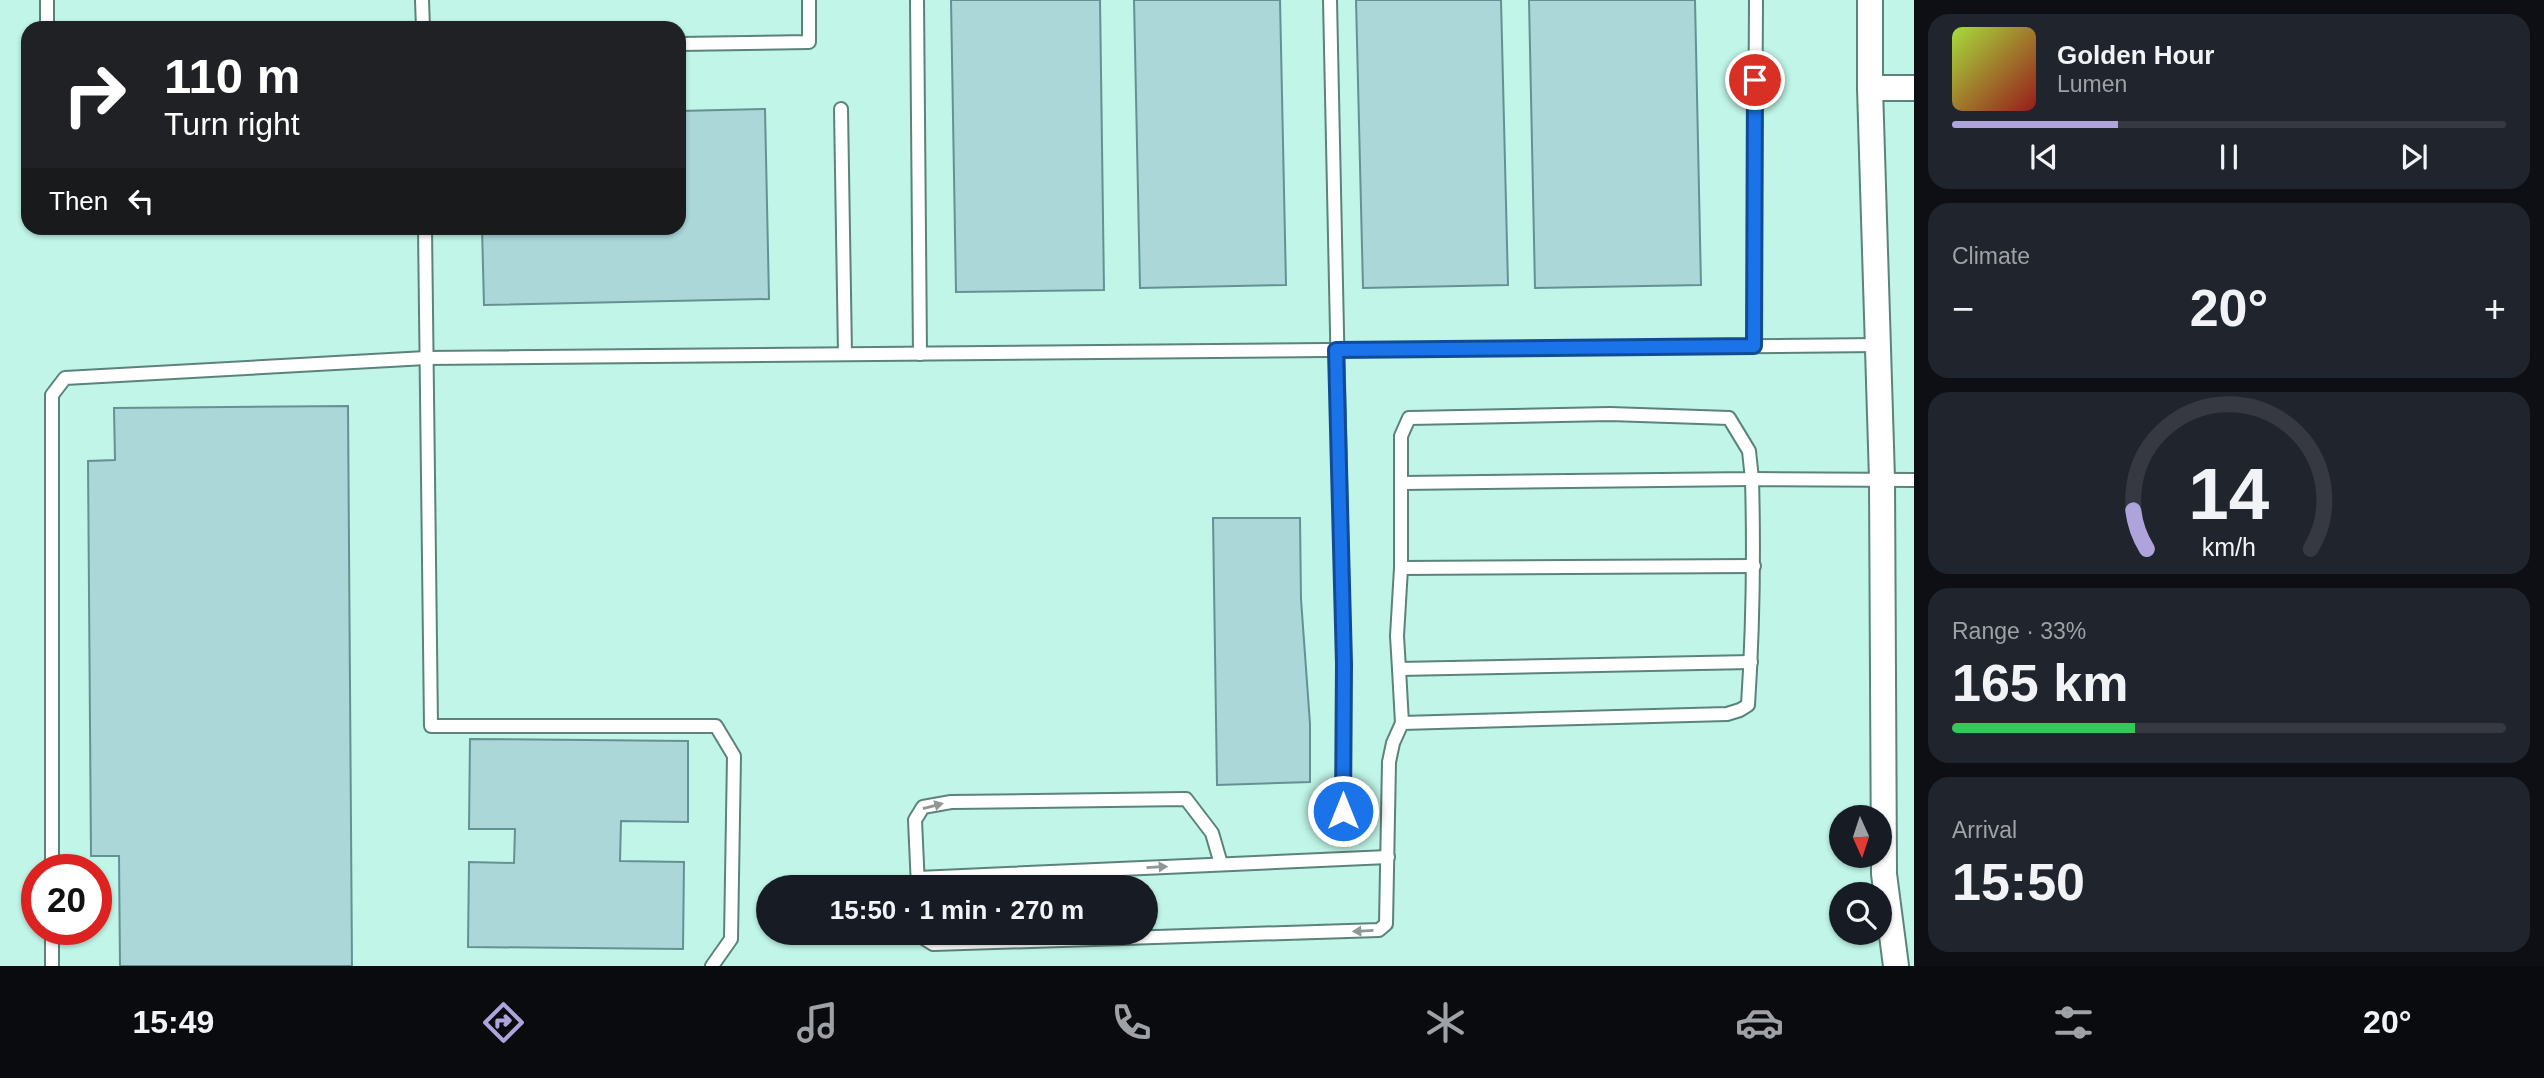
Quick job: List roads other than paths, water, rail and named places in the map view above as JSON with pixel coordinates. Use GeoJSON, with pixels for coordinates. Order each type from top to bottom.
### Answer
{"type":"FeatureCollection","features":[{"type":"Feature","properties":{"kind":"street"},"geometry":{"type":"LineString","coordinates":[[1870,0],[1870,88],[1882,479],[1884,874],[1896,966]]}},
{"type":"Feature","properties":{"kind":"street"},"geometry":{"type":"LineString","coordinates":[[1870,88],[1914,88]]}},
{"type":"Feature","properties":{"kind":"lane"},"geometry":{"type":"LineString","coordinates":[[47,0],[47,21]]}},
{"type":"Feature","properties":{"kind":"lane"},"geometry":{"type":"LineString","coordinates":[[422,0],[423,21]]}},
{"type":"Feature","properties":{"kind":"lane"},"geometry":{"type":"LineString","coordinates":[[686,44],[809,42],[809,0]]}},
{"type":"Feature","properties":{"kind":"lane"},"geometry":{"type":"LineString","coordinates":[[918,0],[920,354]]}},
{"type":"Feature","properties":{"kind":"lane"},"geometry":{"type":"LineString","coordinates":[[1330,0],[1344,664],[1343,811]]}},
{"type":"Feature","properties":{"kind":"lane"},"geometry":{"type":"LineString","coordinates":[[1754,346],[1756,0]]}},
{"type":"Feature","properties":{"kind":"lane"},"geometry":{"type":"LineString","coordinates":[[841,109],[845,354]]}},
{"type":"Feature","properties":{"kind":"lane"},"geometry":{"type":"LineString","coordinates":[[425,235],[431,726],[716,726],[734,756],[731,939],[712,966]]}},
{"type":"Feature","properties":{"kind":"lane"},"geometry":{"type":"LineString","coordinates":[[52,854],[52,395],[65,378],[426,358],[1878,345]]}},
{"type":"Feature","properties":{"kind":"lane"},"geometry":{"type":"LineString","coordinates":[[1158,937],[1379,930],[1386,924],[1389,762],[1393,743],[1402,723],[1397,636],[1401,568],[1401,436],[1409,418],[1610,414],[1729,418],[1749,451],[1752,479],[1754,566],[1748,705],[1727,714],[1402,723]]}},
{"type":"Feature","properties":{"kind":"lane"},"geometry":{"type":"LineString","coordinates":[[1402,484],[1752,479],[1914,480]]}},
{"type":"Feature","properties":{"kind":"lane"},"geometry":{"type":"LineString","coordinates":[[1401,568],[1754,566]]}},
{"type":"Feature","properties":{"kind":"lane"},"geometry":{"type":"LineString","coordinates":[[1399,669],[1751,662]]}},
{"type":"Feature","properties":{"kind":"lane"},"geometry":{"type":"LineString","coordinates":[[918,875],[915,820],[923,807],[951,802],[1186,799],[1212,832],[1221,864]]}},
{"type":"Feature","properties":{"kind":"lane"},"geometry":{"type":"LineString","coordinates":[[1036,875],[1388,857]]}},
{"type":"Feature","properties":{"kind":"lane"},"geometry":{"type":"LineString","coordinates":[[52,945],[52,966]]}}]}
